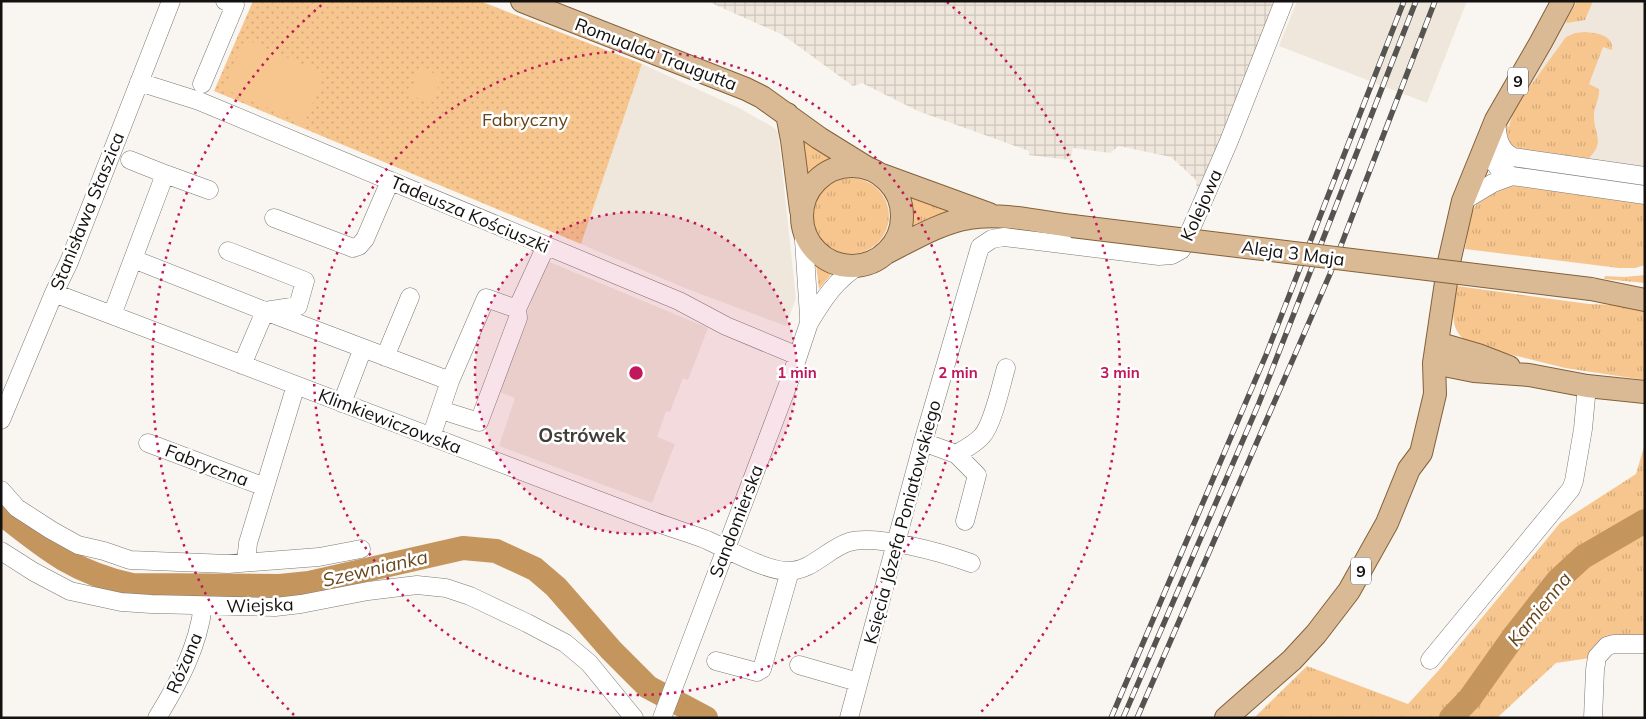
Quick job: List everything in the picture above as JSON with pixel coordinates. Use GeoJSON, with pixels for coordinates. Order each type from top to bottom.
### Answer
{"type":"FeatureCollection","features":[{"type":"Feature","properties":{"kind":"main road","name":"Romualda Traugutta"},"geometry":{"type":"LineString","coordinates":[[522,1],[732,82],[762,97],[819,138],[876,172]]}},
{"type":"Feature","properties":{"kind":"main road","name":"9"},"geometry":{"type":"LineString","coordinates":[[1226,718],[1292,660],[1316,634],[1349,591],[1386,524],[1409,469],[1421,453],[1435,394],[1435,353],[1449,262],[1463,201],[1496,120],[1563,1]]}},
{"type":"Feature","properties":{"kind":"main road"},"geometry":{"type":"LineString","coordinates":[[787,114],[794,150],[802,221],[807,239],[816,251],[828,260],[842,265],[860,265],[871,262],[883,254],[893,243],[897,236],[901,215],[899,200],[892,187],[876,172],[854,166],[839,168],[820,178],[806,196],[802,221]]}},
{"type":"Feature","properties":{"kind":"main road","name":"Aleja 3 Maja"},"geometry":{"type":"LineString","coordinates":[[876,172],[994,216]]}},
{"type":"Feature","properties":{"kind":"main road","name":"Aleja 3 Maja"},"geometry":{"type":"LineString","coordinates":[[883,254],[956,221],[978,216],[994,216],[1591,289],[1645,300]]}},
{"type":"Feature","properties":{"kind":"main road","name":"Aleja 3 Maja"},"geometry":{"type":"LineString","coordinates":[[1591,289],[1645,288]]}},
{"type":"Feature","properties":{"kind":"main road"},"geometry":{"type":"LineString","coordinates":[[1435,353],[1474,371],[1528,375],[1587,386],[1645,392]]}},
{"type":"Feature","properties":{"kind":"street","name":"Stanisława Staszica"},"geometry":{"type":"LineString","coordinates":[[1,420],[54,293],[69,262],[171,1]]}},
{"type":"Feature","properties":{"kind":"street","name":"Kolejowa"},"geometry":{"type":"LineString","coordinates":[[984,243],[997,238],[1012,238],[1159,256],[1172,256],[1181,250],[1204,200],[1284,1]]}},
{"type":"Feature","properties":{"kind":"street"},"geometry":{"type":"LineString","coordinates":[[202,84],[232,2]]}},
{"type":"Feature","properties":{"kind":"street","name":"Tadeusza Kościuszki"},"geometry":{"type":"LineString","coordinates":[[139,82],[199,101],[679,301],[726,326],[798,356]]}},
{"type":"Feature","properties":{"kind":"street"},"geometry":{"type":"LineString","coordinates":[[1496,120],[1500,144],[1506,152],[1514,157],[1645,176]]}},
{"type":"Feature","properties":{"kind":"street"},"geometry":{"type":"LineString","coordinates":[[1484,148],[1499,169],[1512,176],[1645,195]]}},
{"type":"Feature","properties":{"kind":"street"},"geometry":{"type":"LineString","coordinates":[[130,160],[209,190]]}},
{"type":"Feature","properties":{"kind":"street"},"geometry":{"type":"LineString","coordinates":[[112,315],[165,174]]}},
{"type":"Feature","properties":{"kind":"street"},"geometry":{"type":"LineString","coordinates":[[1463,201],[1493,183],[1512,176]]}},
{"type":"Feature","properties":{"kind":"street"},"geometry":{"type":"LineString","coordinates":[[274,218],[353,248],[360,246],[366,238],[390,182]]}},
{"type":"Feature","properties":{"kind":"street","name":"Sandomierska"},"geometry":{"type":"LineString","coordinates":[[802,221],[809,301],[809,323]]}},
{"type":"Feature","properties":{"kind":"street","name":"Księcia Józefa Poniatowskiego"},"geometry":{"type":"LineString","coordinates":[[849,718],[923,442],[978,251],[984,243]]}},
{"type":"Feature","properties":{"kind":"street"},"geometry":{"type":"LineString","coordinates":[[441,410],[479,422],[518,318],[516,309],[546,246]]}},
{"type":"Feature","properties":{"kind":"street"},"geometry":{"type":"LineString","coordinates":[[228,251],[305,281],[298,306],[265,311]]}},
{"type":"Feature","properties":{"kind":"street"},"geometry":{"type":"LineString","coordinates":[[133,259],[450,382]]}},
{"type":"Feature","properties":{"kind":"street","name":"Sandomierska"},"geometry":{"type":"LineString","coordinates":[[662,718],[809,323],[825,296],[845,275],[860,265]]}},
{"type":"Feature","properties":{"kind":"street","name":"Klimkiewiczowska"},"geometry":{"type":"LineString","coordinates":[[54,293],[653,522],[706,539],[776,569],[790,571]]}},
{"type":"Feature","properties":{"kind":"street"},"geometry":{"type":"LineString","coordinates":[[385,357],[410,297]]}},
{"type":"Feature","properties":{"kind":"street"},"geometry":{"type":"LineString","coordinates":[[431,437],[450,382],[486,298],[516,309]]}},
{"type":"Feature","properties":{"kind":"street"},"geometry":{"type":"LineString","coordinates":[[242,365],[265,311]]}},
{"type":"Feature","properties":{"kind":"street"},"geometry":{"type":"LineString","coordinates":[[342,403],[363,348]]}},
{"type":"Feature","properties":{"kind":"street"},"geometry":{"type":"LineString","coordinates":[[956,454],[983,435],[990,420],[1006,368]]}},
{"type":"Feature","properties":{"kind":"street","name":"Fabryczna"},"geometry":{"type":"LineString","coordinates":[[246,562],[248,543],[296,385]]}},
{"type":"Feature","properties":{"kind":"street"},"geometry":{"type":"LineString","coordinates":[[1430,660],[1571,489],[1583,429],[1587,386]]}},
{"type":"Feature","properties":{"kind":"street"},"geometry":{"type":"LineString","coordinates":[[923,442],[956,454],[978,475],[965,521]]}},
{"type":"Feature","properties":{"kind":"street","name":"Fabryczna"},"geometry":{"type":"LineString","coordinates":[[148,443],[265,487]]}},
{"type":"Feature","properties":{"kind":"street"},"geometry":{"type":"LineString","coordinates":[[1,490],[17,508],[64,538],[78,545],[104,550],[130,560],[228,564],[319,557],[361,549]]}},
{"type":"Feature","properties":{"kind":"street"},"geometry":{"type":"LineString","coordinates":[[716,661],[757,672],[762,670],[790,571],[812,564],[832,550],[848,542],[861,540],[895,544],[936,551],[971,562]]}},
{"type":"Feature","properties":{"kind":"street","name":"Wiejska"},"geometry":{"type":"LineString","coordinates":[[1,551],[70,591],[121,602],[276,607],[368,591],[417,585],[446,588],[470,596],[503,611],[565,643],[589,664],[634,718]]}},
{"type":"Feature","properties":{"kind":"street","name":"Różana"},"geometry":{"type":"LineString","coordinates":[[158,718],[180,680],[192,652],[201,622],[203,606]]}},
{"type":"Feature","properties":{"kind":"street"},"geometry":{"type":"LineString","coordinates":[[1593,718],[1597,657],[1607,646],[1614,644],[1645,644]]}},
{"type":"Feature","properties":{"kind":"street"},"geometry":{"type":"LineString","coordinates":[[799,665],[858,682]]}},
{"type":"Feature","properties":{"kind":"shaded area"},"geometry":{"type":"Polygon","coordinates":[[[707,1],[1284,1],[1199,212],[1196,180],[1171,157],[1119,146],[1110,153],[1073,148],[1070,160],[1029,155],[1029,151],[918,111],[862,83],[853,86],[783,35],[707,1]]]}},
{"type":"Feature","properties":{"kind":"shaded area"},"geometry":{"type":"Polygon","coordinates":[[[1297,1],[1467,1],[1427,103],[1279,46],[1297,1]]]}},
{"type":"Feature","properties":{"kind":"shaded area"},"geometry":{"type":"Polygon","coordinates":[[[1563,1],[1645,1],[1645,176],[1503,148],[1508,98],[1563,1]]]}},
{"type":"Feature","properties":{"kind":"shaded area"},"geometry":{"type":"Polygon","coordinates":[[[642,64],[739,108],[773,127],[778,132],[796,298],[786,326],[685,288],[581,244],[642,64]]]}},
{"type":"Feature","properties":{"kind":"shaded area"},"geometry":{"type":"Polygon","coordinates":[[[547,261],[708,328],[688,380],[683,378],[670,412],[666,411],[657,437],[675,444],[652,503],[499,446],[515,398],[497,391],[547,261]]]}},
{"type":"Feature","properties":{"kind":"green space","name":"Fabryczny"},"geometry":{"type":"Polygon","coordinates":[[[253,1],[480,1],[642,64],[581,244],[214,91],[253,1]]]}},
{"type":"Feature","properties":{"kind":"green space"},"geometry":{"type":"Polygon","coordinates":[[[1577,1],[1593,1],[1585,20],[1567,23],[1566,21],[1577,1]]]}},
{"type":"Feature","properties":{"kind":"green space"},"geometry":{"type":"Polygon","coordinates":[[[1585,32],[1604,36],[1608,38],[1612,45],[1612,50],[1603,47],[1589,84],[1599,89],[1594,113],[1598,138],[1596,149],[1585,161],[1518,158],[1496,120],[1509,127],[1513,112],[1518,103],[1566,37],[1575,33],[1585,32]]]}},
{"type":"Feature","properties":{"kind":"green space"},"geometry":{"type":"Polygon","coordinates":[[[245,39],[325,74],[304,124],[224,89],[245,39]]]}},
{"type":"Feature","properties":{"kind":"green space"},"geometry":{"type":"Polygon","coordinates":[[[418,69],[441,75],[434,102],[410,96],[418,69]]]}},
{"type":"Feature","properties":{"kind":"green space"},"geometry":{"type":"Polygon","coordinates":[[[802,138],[835,159],[817,167],[806,176],[802,138]]]}},
{"type":"Feature","properties":{"kind":"green space"},"geometry":{"type":"Polygon","coordinates":[[[859,178],[872,184],[883,195],[889,208],[887,231],[872,248],[859,254],[843,254],[830,248],[815,231],[813,208],[819,195],[836,180],[859,178]]]}},
{"type":"Feature","properties":{"kind":"green space"},"geometry":{"type":"Polygon","coordinates":[[[1501,184],[1645,199],[1645,265],[1635,268],[1619,268],[1465,249],[1470,216],[1477,203],[1501,184]]]}},
{"type":"Feature","properties":{"kind":"green space"},"geometry":{"type":"Polygon","coordinates":[[[907,195],[951,210],[908,231],[911,215],[907,195]]]}},
{"type":"Feature","properties":{"kind":"green space"},"geometry":{"type":"Polygon","coordinates":[[[816,264],[833,272],[819,289],[816,264]]]}},
{"type":"Feature","properties":{"kind":"green space"},"geometry":{"type":"Polygon","coordinates":[[[1645,275],[1645,283],[1604,279],[1605,276],[1645,275]]]}},
{"type":"Feature","properties":{"kind":"green space"},"geometry":{"type":"Polygon","coordinates":[[[1457,286],[1589,304],[1645,306],[1645,380],[1565,368],[1472,345],[1458,333],[1455,327],[1454,312],[1457,286]]]}},
{"type":"Feature","properties":{"kind":"green space"},"geometry":{"type":"Polygon","coordinates":[[[1645,443],[1645,644],[1597,657],[1556,663],[1497,718],[1254,718],[1307,666],[1408,704],[1438,671],[1560,523],[1636,474],[1645,443]]]}},
{"type":"Feature","properties":{"kind":"waterway","name":"Szewnianka"},"geometry":{"type":"LineString","coordinates":[[1,513],[32,538],[62,558],[94,574],[132,585],[280,586],[309,583],[463,548],[496,551],[535,569],[556,587],[611,650],[648,687],[706,718]]}},
{"type":"Feature","properties":{"kind":"waterway","name":"Kamienna"},"geometry":{"type":"LineString","coordinates":[[1451,718],[1470,698],[1514,636],[1558,580],[1583,557],[1645,521]]}},
{"type":"Feature","properties":{"kind":"railway"},"geometry":{"type":"LineString","coordinates":[[1111,718],[1266,355],[1404,1]]}},
{"type":"Feature","properties":{"kind":"railway"},"geometry":{"type":"LineString","coordinates":[[1123,718],[1259,403],[1416,1]]}},
{"type":"Feature","properties":{"kind":"railway"},"geometry":{"type":"LineString","coordinates":[[1137,718],[1330,274],[1435,1]]}},
{"type":"Feature","properties":{"kind":"district","name":"Ostrówek"},"geometry":{"type":"Point","coordinates":[582,435]}}]}
